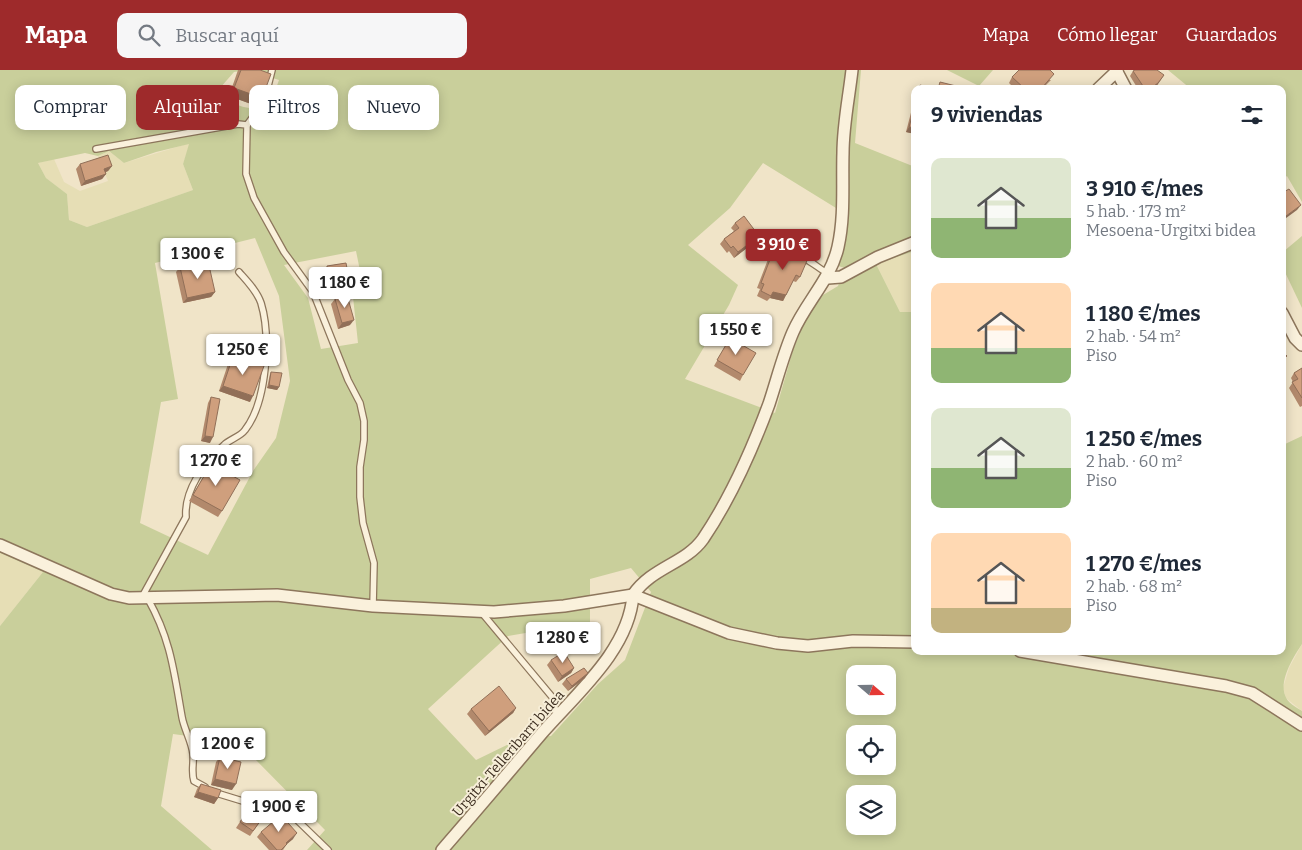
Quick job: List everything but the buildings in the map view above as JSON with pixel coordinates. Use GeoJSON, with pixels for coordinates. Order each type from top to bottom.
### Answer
{"type":"FeatureCollection","features":[{"type":"Feature","properties":{"kind":"street"},"geometry":{"type":"LineString","coordinates":[[633,595],[642,582],[687,555],[702,541],[737,478],[758,433],[798,321],[809,301],[828,276],[838,248],[842,219],[843,150],[852,70]]}},
{"type":"Feature","properties":{"kind":"street"},"geometry":{"type":"LineString","coordinates":[[1102,85],[1116,71],[1124,85]]}},
{"type":"Feature","properties":{"kind":"street"},"geometry":{"type":"LineString","coordinates":[[828,276],[841,277],[878,257],[911,244]]}},
{"type":"Feature","properties":{"kind":"street"},"geometry":{"type":"LineString","coordinates":[[1286,321],[1295,338],[1302,345]]}},
{"type":"Feature","properties":{"kind":"street"},"geometry":{"type":"LineString","coordinates":[[0,545],[111,594],[145,599],[277,595],[373,606],[480,612],[564,606],[633,595],[729,633],[777,643],[808,646],[853,641],[911,642]]}},
{"type":"Feature","properties":{"kind":"street","name":"Urgitxi-Telleribarri bidea"},"geometry":{"type":"LineString","coordinates":[[442,850],[595,677],[624,627],[632,609],[633,595]]}},
{"type":"Feature","properties":{"kind":"street"},"geometry":{"type":"LineString","coordinates":[[1044,655],[1226,686],[1252,693],[1302,725]]}},
{"type":"Feature","properties":{"kind":"lane"},"geometry":{"type":"LineString","coordinates":[[272,70],[264,102],[247,125],[246,174],[254,198],[284,252],[313,292],[348,380],[360,403],[364,421],[364,440],[360,467],[360,497],[363,523],[374,563],[373,606]]}},
{"type":"Feature","properties":{"kind":"lane"},"geometry":{"type":"LineString","coordinates":[[96,149],[238,124],[247,125]]}},
{"type":"Feature","properties":{"kind":"lane"},"geometry":{"type":"LineString","coordinates":[[755,236],[766,246],[787,251],[808,260],[828,276]]}},
{"type":"Feature","properties":{"kind":"lane"},"geometry":{"type":"LineString","coordinates":[[239,272],[261,303],[265,336],[265,367],[259,401],[252,420],[244,432],[225,444],[211,457],[191,488],[185,504],[186,517],[145,599],[161,622],[172,657],[182,719],[193,753],[191,772],[194,781],[215,793],[262,806],[276,807],[296,819],[328,850]]}},
{"type":"Feature","properties":{"kind":"lane"},"geometry":{"type":"LineString","coordinates":[[480,612],[487,616],[553,698],[557,718]]}},
{"type":"Feature","properties":{"kind":"shaded area"},"geometry":{"type":"Polygon","coordinates":[[[190,143],[183,164],[193,190],[87,227],[69,220],[67,194],[46,178],[38,163],[54,159],[64,182],[80,191],[108,181],[98,156],[109,151],[124,163],[190,143]]]}},
{"type":"Feature","properties":{"kind":"shaded area"},"geometry":{"type":"Polygon","coordinates":[[[911,252],[911,312],[900,312],[876,264],[911,252]]]}},
{"type":"Feature","properties":{"kind":"shaded area"},"geometry":{"type":"Polygon","coordinates":[[[0,553],[43,572],[0,626],[0,553]]]}},
{"type":"Feature","properties":{"kind":"shaded area"},"geometry":{"type":"Polygon","coordinates":[[[1302,644],[1302,711],[1286,698],[1283,688],[1289,668],[1302,644]]]}},
{"type":"Feature","properties":{"kind":"green space"},"geometry":{"type":"Polygon","coordinates":[[[0,70],[246,70],[234,72],[223,85],[136,85],[136,130],[239,130],[239,105],[249,108],[249,130],[338,130],[338,85],[277,85],[279,80],[247,70],[861,70],[855,143],[911,165],[911,252],[876,264],[900,312],[911,312],[911,655],[1286,655],[1286,444],[1302,436],[1302,644],[1288,668],[1284,689],[1288,700],[1302,711],[1302,850],[307,850],[325,830],[253,757],[255,745],[173,734],[161,806],[212,850],[0,850],[0,626],[43,572],[0,553],[0,70]],[[189,144],[156,152],[124,163],[109,151],[98,156],[85,153],[38,163],[46,178],[67,194],[69,220],[87,227],[193,190],[183,164],[189,144]],[[763,163],[730,208],[688,245],[738,285],[729,305],[685,379],[775,413],[793,350],[805,320],[823,295],[838,286],[845,268],[838,266],[849,216],[763,163]],[[255,238],[155,263],[178,399],[161,402],[140,523],[208,555],[253,471],[276,438],[290,381],[279,296],[255,238]],[[356,251],[284,265],[308,298],[321,349],[358,343],[353,297],[365,295],[356,251]],[[631,568],[590,579],[590,622],[508,636],[428,709],[476,760],[521,738],[551,736],[598,684],[625,660],[651,592],[631,568]]]}},
{"type":"Feature","properties":{"kind":"green space"},"geometry":{"type":"Polygon","coordinates":[[[947,70],[993,70],[980,85],[947,70]]]}},
{"type":"Feature","properties":{"kind":"green space"},"geometry":{"type":"Polygon","coordinates":[[[1168,70],[1302,70],[1302,202],[1286,177],[1286,85],[1186,85],[1168,70]]]}},
{"type":"Feature","properties":{"kind":"green space"},"geometry":{"type":"Polygon","coordinates":[[[1302,236],[1302,308],[1286,274],[1286,249],[1302,236]]]}}]}
